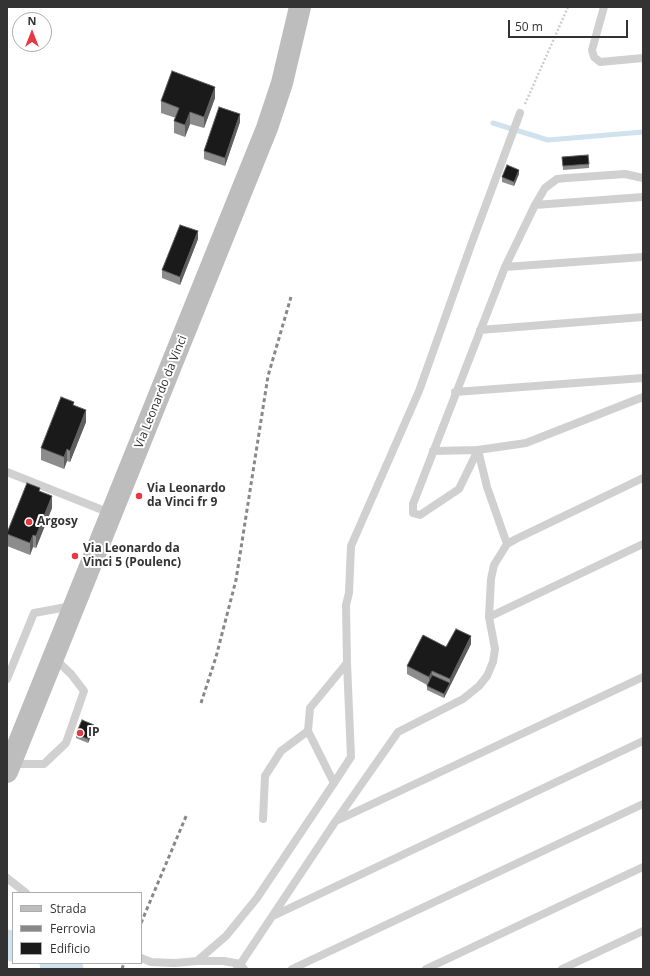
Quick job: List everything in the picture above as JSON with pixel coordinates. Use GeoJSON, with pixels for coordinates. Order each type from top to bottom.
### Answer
{"type":"FeatureCollection","features":[{"type":"Feature","properties":{"kind":"main road","name":"Via Leonardo da Vinci"},"geometry":{"type":"LineString","coordinates":[[8,768],[267,128],[282,83],[300,7]]}},
{"type":"Feature","properties":{"kind":"lane"},"geometry":{"type":"LineString","coordinates":[[604,7],[592,50],[594,57],[600,62],[643,58]]}},
{"type":"Feature","properties":{"kind":"lane"},"geometry":{"type":"LineString","coordinates":[[197,961],[226,936],[257,898],[351,757],[346,605],[349,593],[351,546],[419,391],[520,114]]}},
{"type":"Feature","properties":{"kind":"lane"},"geometry":{"type":"LineString","coordinates":[[478,450],[459,489],[420,515],[413,513],[413,504],[455,392],[505,267],[535,205],[545,188],[557,179],[625,174],[643,178]]}},
{"type":"Feature","properties":{"kind":"lane"},"geometry":{"type":"LineString","coordinates":[[535,205],[643,197]]}},
{"type":"Feature","properties":{"kind":"lane"},"geometry":{"type":"LineString","coordinates":[[505,267],[643,257]]}},
{"type":"Feature","properties":{"kind":"lane"},"geometry":{"type":"LineString","coordinates":[[480,330],[643,318]]}},
{"type":"Feature","properties":{"kind":"lane"},"geometry":{"type":"LineString","coordinates":[[455,392],[643,378]]}},
{"type":"Feature","properties":{"kind":"lane"},"geometry":{"type":"LineString","coordinates":[[433,451],[478,450],[526,443],[643,397]]}},
{"type":"Feature","properties":{"kind":"lane"},"geometry":{"type":"LineString","coordinates":[[478,450],[487,487],[507,544]]}},
{"type":"Feature","properties":{"kind":"lane"},"geometry":{"type":"LineString","coordinates":[[7,472],[111,514]]}},
{"type":"Feature","properties":{"kind":"lane"},"geometry":{"type":"LineString","coordinates":[[142,958],[151,962],[169,963],[210,960],[240,967],[272,916],[398,732],[463,700],[479,686],[487,676],[493,662],[495,649],[489,617],[492,572],[498,558],[507,544],[643,478]]}},
{"type":"Feature","properties":{"kind":"lane"},"geometry":{"type":"LineString","coordinates":[[489,617],[643,544]]}},
{"type":"Feature","properties":{"kind":"lane"},"geometry":{"type":"LineString","coordinates":[[7,679],[34,613],[74,605]]}},
{"type":"Feature","properties":{"kind":"lane"},"geometry":{"type":"LineString","coordinates":[[8,768],[44,764],[66,743],[84,692],[71,674],[53,657]]}},
{"type":"Feature","properties":{"kind":"lane"},"geometry":{"type":"LineString","coordinates":[[334,783],[308,731],[310,708],[347,663]]}},
{"type":"Feature","properties":{"kind":"lane"},"geometry":{"type":"LineString","coordinates":[[336,822],[643,677]]}},
{"type":"Feature","properties":{"kind":"lane"},"geometry":{"type":"LineString","coordinates":[[263,819],[265,776],[281,751],[308,731]]}},
{"type":"Feature","properties":{"kind":"lane"},"geometry":{"type":"LineString","coordinates":[[272,916],[643,741]]}},
{"type":"Feature","properties":{"kind":"lane"},"geometry":{"type":"LineString","coordinates":[[292,969],[643,804]]}},
{"type":"Feature","properties":{"kind":"lane"},"geometry":{"type":"LineString","coordinates":[[426,969],[643,867]]}},
{"type":"Feature","properties":{"kind":"lane"},"geometry":{"type":"LineString","coordinates":[[7,878],[25,892]]}},
{"type":"Feature","properties":{"kind":"lane"},"geometry":{"type":"LineString","coordinates":[[562,969],[643,931]]}},
{"type":"Feature","properties":{"kind":"path"},"geometry":{"type":"LineString","coordinates":[[520,114],[568,7]]}},
{"type":"Feature","properties":{"kind":"building"},"geometry":{"type":"Polygon","coordinates":[[[172,71],[215,87],[204,117],[190,112],[185,125],[174,121],[179,108],[161,101],[172,71]]]}},
{"type":"Feature","properties":{"kind":"building"},"geometry":{"type":"Polygon","coordinates":[[[219,107],[240,114],[225,158],[204,151],[219,107]]]}},
{"type":"Feature","properties":{"kind":"building"},"geometry":{"type":"Polygon","coordinates":[[[588,155],[589,164],[563,166],[562,157],[588,155]]]}},
{"type":"Feature","properties":{"kind":"building"},"geometry":{"type":"Polygon","coordinates":[[[507,165],[519,170],[514,182],[502,177],[507,165]]]}},
{"type":"Feature","properties":{"kind":"building"},"geometry":{"type":"Polygon","coordinates":[[[180,225],[198,231],[180,277],[162,270],[180,225]]]}},
{"type":"Feature","properties":{"kind":"building"},"geometry":{"type":"Polygon","coordinates":[[[61,397],[74,402],[73,405],[86,410],[70,451],[67,449],[64,457],[41,448],[61,397]]]}},
{"type":"Feature","properties":{"kind":"building"},"geometry":{"type":"Polygon","coordinates":[[[27,483],[40,488],[39,491],[52,496],[36,536],[33,535],[30,543],[7,534],[27,483]]]}},
{"type":"Feature","properties":{"kind":"building"},"geometry":{"type":"Polygon","coordinates":[[[456,629],[471,636],[450,679],[432,671],[429,677],[407,666],[423,635],[446,647],[456,629]]]}},
{"type":"Feature","properties":{"kind":"building"},"geometry":{"type":"Polygon","coordinates":[[[432,675],[450,683],[444,694],[427,686],[432,675]]]}},
{"type":"Feature","properties":{"kind":"building"},"geometry":{"type":"Polygon","coordinates":[[[82,720],[94,725],[88,739],[76,734],[82,720]]]}},
{"type":"Feature","properties":{"kind":"waterway"},"geometry":{"type":"LineString","coordinates":[[493,123],[548,140],[643,132]]}},
{"type":"Feature","properties":{"kind":"waterway"},"geometry":{"type":"LineString","coordinates":[[7,944],[12,946]]}},
{"type":"Feature","properties":{"kind":"waterway"},"geometry":{"type":"LineString","coordinates":[[56,964],[69,969]]}},
{"type":"Feature","properties":{"kind":"railway"},"geometry":{"type":"LineString","coordinates":[[201,703],[216,657],[236,580],[268,376],[291,297]]}},
{"type":"Feature","properties":{"kind":"railway"},"geometry":{"type":"LineString","coordinates":[[142,921],[187,814]]}},
{"type":"Feature","properties":{"kind":"railway"},"geometry":{"type":"LineString","coordinates":[[122,969],[124,964]]}},
{"type":"Feature","properties":{"kind":"place","name":"Via Leonardo da Vinci fr 9"},"geometry":{"type":"Point","coordinates":[139,496]}},
{"type":"Feature","properties":{"kind":"place","name":"Argosy"},"geometry":{"type":"Point","coordinates":[29,522]}},
{"type":"Feature","properties":{"kind":"place","name":"Via Leonardo da Vinci 5 (Poulenc)"},"geometry":{"type":"Point","coordinates":[75,556]}},
{"type":"Feature","properties":{"kind":"place","name":"IP"},"geometry":{"type":"Point","coordinates":[80,733]}}]}
